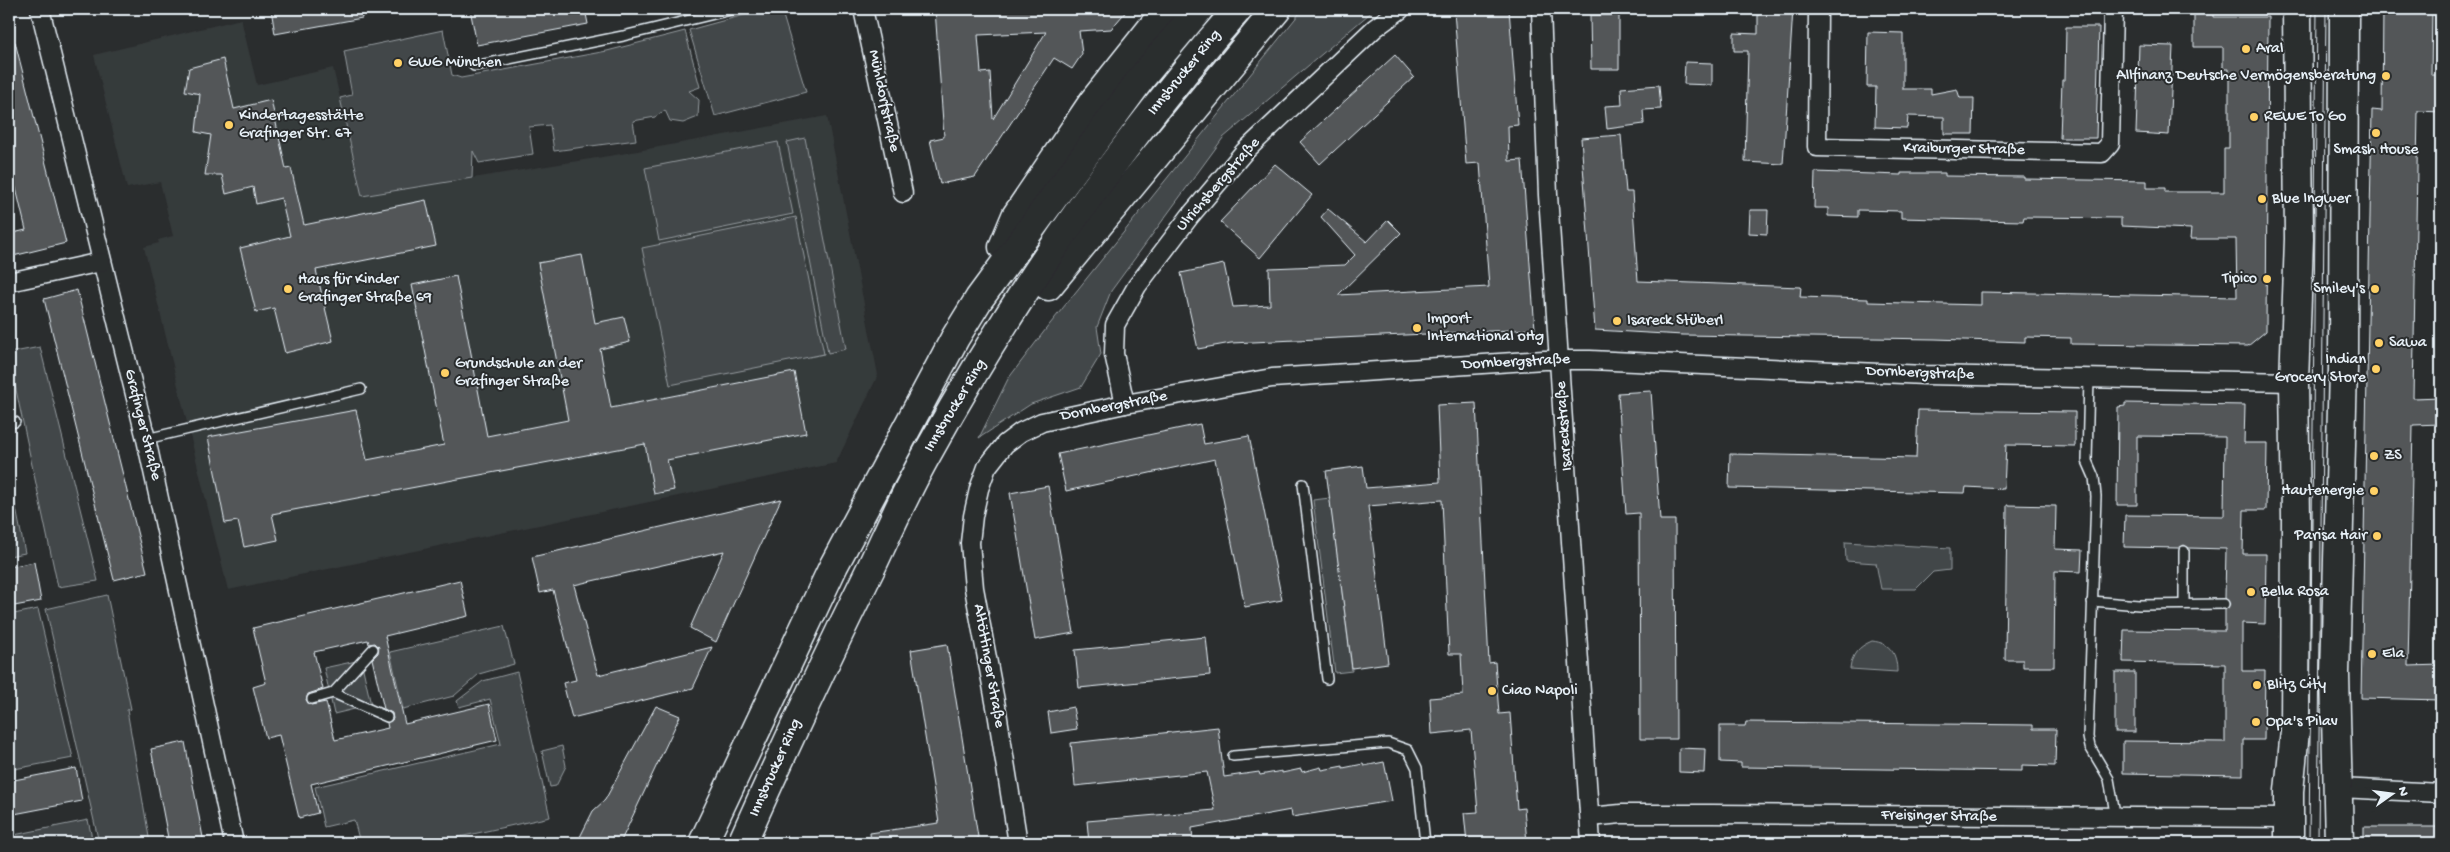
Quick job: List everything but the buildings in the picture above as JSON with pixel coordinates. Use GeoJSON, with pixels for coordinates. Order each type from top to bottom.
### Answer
{"type":"FeatureCollection","features":[{"type":"Feature","properties":{"kind":"main road"},"geometry":{"type":"LineString","coordinates":[[980,299],[1016,216],[1093,102],[1167,9]]}},
{"type":"Feature","properties":{"kind":"main road","name":"Innsbrucker Ring"},"geometry":{"type":"LineString","coordinates":[[703,843],[834,565],[933,379],[980,299],[1142,77],[1199,9]]}},
{"type":"Feature","properties":{"kind":"main road","name":"Innsbrucker Ring"},"geometry":{"type":"LineString","coordinates":[[742,843],[806,700],[926,454],[1034,276],[1090,196],[1195,58],[1238,9]]}},
{"type":"Feature","properties":{"kind":"main road"},"geometry":{"type":"LineString","coordinates":[[990,350],[1040,295],[1277,9]]}},
{"type":"Feature","properties":{"kind":"main road"},"geometry":{"type":"LineString","coordinates":[[2288,831],[2295,731],[2296,517],[2294,382],[2299,238],[2297,9]]}},
{"type":"Feature","properties":{"kind":"main road"},"geometry":{"type":"LineString","coordinates":[[2339,843],[2335,674],[2343,369],[2344,9]]}},
{"type":"Feature","properties":{"kind":"street","name":"Grafinger Straße"},"geometry":{"type":"LineString","coordinates":[[40,9],[146,439],[234,843]]}},
{"type":"Feature","properties":{"kind":"street","name":"Mühldorfstraße"},"geometry":{"type":"LineString","coordinates":[[863,9],[903,193]]}},
{"type":"Feature","properties":{"kind":"street","name":"Ulrichsbergstraße"},"geometry":{"type":"LineString","coordinates":[[1125,404],[1114,354],[1115,325],[1137,286],[1190,216],[1244,152],[1375,28],[1401,9]]}},
{"type":"Feature","properties":{"kind":"street","name":"Isareckstraße"},"geometry":{"type":"LineString","coordinates":[[1541,9],[1548,195],[1561,360],[1592,843]]}},
{"type":"Feature","properties":{"kind":"street","name":"Kraiburger Straße"},"geometry":{"type":"LineString","coordinates":[[1818,9],[1817,147],[2102,153],[2110,144],[2113,9]]}},
{"type":"Feature","properties":{"kind":"street"},"geometry":{"type":"LineString","coordinates":[[9,282],[102,262]]}},
{"type":"Feature","properties":{"kind":"street","name":"Dornbergstraße"},"geometry":{"type":"LineString","coordinates":[[979,489],[987,467],[1005,444],[1021,432],[1042,422],[1125,404],[1272,378],[1561,360],[1925,375],[2294,382]]}},
{"type":"Feature","properties":{"kind":"street","name":"Altöttinger Straße"},"geometry":{"type":"LineString","coordinates":[[979,489],[973,516],[971,564],[1018,843]]}},
{"type":"Feature","properties":{"kind":"street"},"geometry":{"type":"LineString","coordinates":[[2339,788],[2441,793]]}},
{"type":"Feature","properties":{"kind":"street","name":"Freisinger Straße"},"geometry":{"type":"LineString","coordinates":[[1590,817],[1621,814],[1710,814],[2116,819],[2288,831]]}},
{"type":"Feature","properties":{"kind":"lane"},"geometry":{"type":"LineString","coordinates":[[474,66],[623,36],[735,9]]}},
{"type":"Feature","properties":{"kind":"lane"},"geometry":{"type":"LineString","coordinates":[[2089,378],[2087,461],[2094,478],[2096,496],[2088,737],[2090,748],[2109,779],[2116,819]]}},
{"type":"Feature","properties":{"kind":"lane"},"geometry":{"type":"LineString","coordinates":[[146,439],[361,389]]}},
{"type":"Feature","properties":{"kind":"lane"},"geometry":{"type":"LineString","coordinates":[[1303,484],[1328,679]]}},
{"type":"Feature","properties":{"kind":"lane"},"geometry":{"type":"LineString","coordinates":[[2184,551],[2184,604]]}},
{"type":"Feature","properties":{"kind":"lane"},"geometry":{"type":"LineString","coordinates":[[2092,601],[2139,606],[2224,604]]}},
{"type":"Feature","properties":{"kind":"lane"},"geometry":{"type":"LineString","coordinates":[[312,698],[332,693],[373,649]]}},
{"type":"Feature","properties":{"kind":"lane"},"geometry":{"type":"LineString","coordinates":[[332,693],[386,717]]}},
{"type":"Feature","properties":{"kind":"lane"},"geometry":{"type":"LineString","coordinates":[[1233,756],[1388,743],[1408,750],[1417,768],[1426,843]]}},
{"type":"Feature","properties":{"kind":"shaded area"},"geometry":{"type":"Polygon","coordinates":[[[766,9],[781,9],[806,92],[715,116],[689,30],[766,9]]]}},
{"type":"Feature","properties":{"kind":"shaded area"},"geometry":{"type":"Polygon","coordinates":[[[1303,9],[1375,9],[1223,138],[1111,291],[1097,327],[1101,354],[1081,387],[1031,404],[979,438],[1008,379],[1303,9]]]}},
{"type":"Feature","properties":{"kind":"shaded area"},"geometry":{"type":"Polygon","coordinates":[[[241,19],[257,85],[333,68],[363,196],[621,154],[827,116],[878,375],[836,463],[228,590],[144,247],[159,243],[158,240],[173,236],[160,182],[127,188],[94,55],[241,19]]]}},
{"type":"Feature","properties":{"kind":"shaded area"},"geometry":{"type":"Polygon","coordinates":[[[443,30],[452,75],[461,78],[607,51],[685,31],[700,87],[689,91],[699,100],[698,117],[683,123],[670,121],[665,110],[655,117],[633,121],[636,140],[554,151],[550,125],[529,127],[533,154],[479,163],[473,151],[472,178],[362,196],[340,98],[352,95],[344,51],[443,30]]]}},
{"type":"Feature","properties":{"kind":"shaded area"},"geometry":{"type":"Polygon","coordinates":[[[805,138],[846,349],[828,353],[787,142],[805,138]]]}},
{"type":"Feature","properties":{"kind":"shaded area"},"geometry":{"type":"Polygon","coordinates":[[[778,142],[793,214],[659,241],[645,168],[778,142]]]}},
{"type":"Feature","properties":{"kind":"shaded area"},"geometry":{"type":"Polygon","coordinates":[[[796,217],[824,354],[670,385],[642,248],[796,217]]]}},
{"type":"Feature","properties":{"kind":"shaded area"},"geometry":{"type":"Polygon","coordinates":[[[40,347],[98,581],[58,587],[9,357],[9,353],[40,347]]]}},
{"type":"Feature","properties":{"kind":"shaded area"},"geometry":{"type":"Polygon","coordinates":[[[12,488],[25,553],[9,556],[9,489],[12,488]]]}},
{"type":"Feature","properties":{"kind":"shaded area"},"geometry":{"type":"Polygon","coordinates":[[[1330,498],[1352,671],[1335,673],[1313,500],[1330,498]]]}},
{"type":"Feature","properties":{"kind":"shaded area"},"geometry":{"type":"Polygon","coordinates":[[[1845,542],[1950,548],[1950,570],[1933,572],[1916,589],[1881,589],[1876,563],[1846,561],[1845,542]]]}},
{"type":"Feature","properties":{"kind":"shaded area"},"geometry":{"type":"Polygon","coordinates":[[[107,595],[131,709],[127,710],[150,843],[99,843],[46,609],[107,595]]]}},
{"type":"Feature","properties":{"kind":"shaded area"},"geometry":{"type":"Polygon","coordinates":[[[38,609],[73,758],[9,770],[9,615],[38,609]]]}},
{"type":"Feature","properties":{"kind":"shaded area"},"geometry":{"type":"Polygon","coordinates":[[[504,626],[514,664],[479,674],[454,696],[403,709],[390,652],[504,626]]]}},
{"type":"Feature","properties":{"kind":"shaded area"},"geometry":{"type":"Polygon","coordinates":[[[1872,641],[1884,644],[1892,651],[1896,660],[1897,672],[1850,669],[1856,652],[1872,641]]]}},
{"type":"Feature","properties":{"kind":"shaded area"},"geometry":{"type":"Polygon","coordinates":[[[361,660],[371,705],[334,714],[324,668],[361,660]]]}},
{"type":"Feature","properties":{"kind":"shaded area"},"geometry":{"type":"Polygon","coordinates":[[[517,672],[550,817],[432,843],[360,843],[354,820],[324,827],[315,787],[501,744],[490,699],[459,707],[457,701],[483,681],[517,672]]]}},
{"type":"Feature","properties":{"kind":"shaded area"},"geometry":{"type":"Polygon","coordinates":[[[562,746],[566,766],[556,786],[550,787],[542,751],[562,746]]]}},
{"type":"Feature","properties":{"kind":"shaded area"},"geometry":{"type":"Polygon","coordinates":[[[88,820],[93,843],[9,843],[9,836],[88,820]]]}},
{"type":"Feature","properties":{"kind":"tram line"},"geometry":{"type":"LineString","coordinates":[[2309,843],[2317,9]]}},
{"type":"Feature","properties":{"kind":"tram line"},"geometry":{"type":"LineString","coordinates":[[2318,843],[2326,9]]}},
{"type":"Feature","properties":{"kind":"place","name":"Aral"},"geometry":{"type":"Point","coordinates":[2246,49]}},
{"type":"Feature","properties":{"kind":"place","name":"GWG München"},"geometry":{"type":"Point","coordinates":[398,63]}},
{"type":"Feature","properties":{"kind":"place","name":"Allfinanz Deutsche Vermögensberatung"},"geometry":{"type":"Point","coordinates":[2386,76]}},
{"type":"Feature","properties":{"kind":"place","name":"REWE To Go"},"geometry":{"type":"Point","coordinates":[2254,117]}},
{"type":"Feature","properties":{"kind":"place","name":"Kindertagesstätte Grafinger Str. 67"},"geometry":{"type":"Point","coordinates":[229,125]}},
{"type":"Feature","properties":{"kind":"place","name":"Smash House"},"geometry":{"type":"Point","coordinates":[2376,133]}},
{"type":"Feature","properties":{"kind":"place","name":"Blue Ingwer"},"geometry":{"type":"Point","coordinates":[2262,199]}},
{"type":"Feature","properties":{"kind":"place","name":"Tipico"},"geometry":{"type":"Point","coordinates":[2267,279]}},
{"type":"Feature","properties":{"kind":"place","name":"Haus für Kinder Grafinger Straße 69"},"geometry":{"type":"Point","coordinates":[288,289]}},
{"type":"Feature","properties":{"kind":"place","name":"Smiley's"},"geometry":{"type":"Point","coordinates":[2375,289]}},
{"type":"Feature","properties":{"kind":"place","name":"Isareck Stüberl"},"geometry":{"type":"Point","coordinates":[1617,321]}},
{"type":"Feature","properties":{"kind":"place","name":"Import International oHg"},"geometry":{"type":"Point","coordinates":[1417,328]}},
{"type":"Feature","properties":{"kind":"place","name":"Sawa"},"geometry":{"type":"Point","coordinates":[2379,343]}},
{"type":"Feature","properties":{"kind":"place","name":"Indian Grocery Store"},"geometry":{"type":"Point","coordinates":[2376,369]}},
{"type":"Feature","properties":{"kind":"place","name":"Grundschule an der Grafinger Straße"},"geometry":{"type":"Point","coordinates":[445,373]}},
{"type":"Feature","properties":{"kind":"place","name":"ZS"},"geometry":{"type":"Point","coordinates":[2374,456]}},
{"type":"Feature","properties":{"kind":"place","name":"Hautenergie"},"geometry":{"type":"Point","coordinates":[2374,491]}},
{"type":"Feature","properties":{"kind":"place","name":"Parisa Hair"},"geometry":{"type":"Point","coordinates":[2377,536]}},
{"type":"Feature","properties":{"kind":"place","name":"Bella Rosa"},"geometry":{"type":"Point","coordinates":[2251,592]}},
{"type":"Feature","properties":{"kind":"place","name":"Ela"},"geometry":{"type":"Point","coordinates":[2372,654]}},
{"type":"Feature","properties":{"kind":"place","name":"Blitz City"},"geometry":{"type":"Point","coordinates":[2257,685]}},
{"type":"Feature","properties":{"kind":"place","name":"Ciao Napoli"},"geometry":{"type":"Point","coordinates":[1492,691]}},
{"type":"Feature","properties":{"kind":"place","name":"Opa's Pilav"},"geometry":{"type":"Point","coordinates":[2256,722]}}]}
